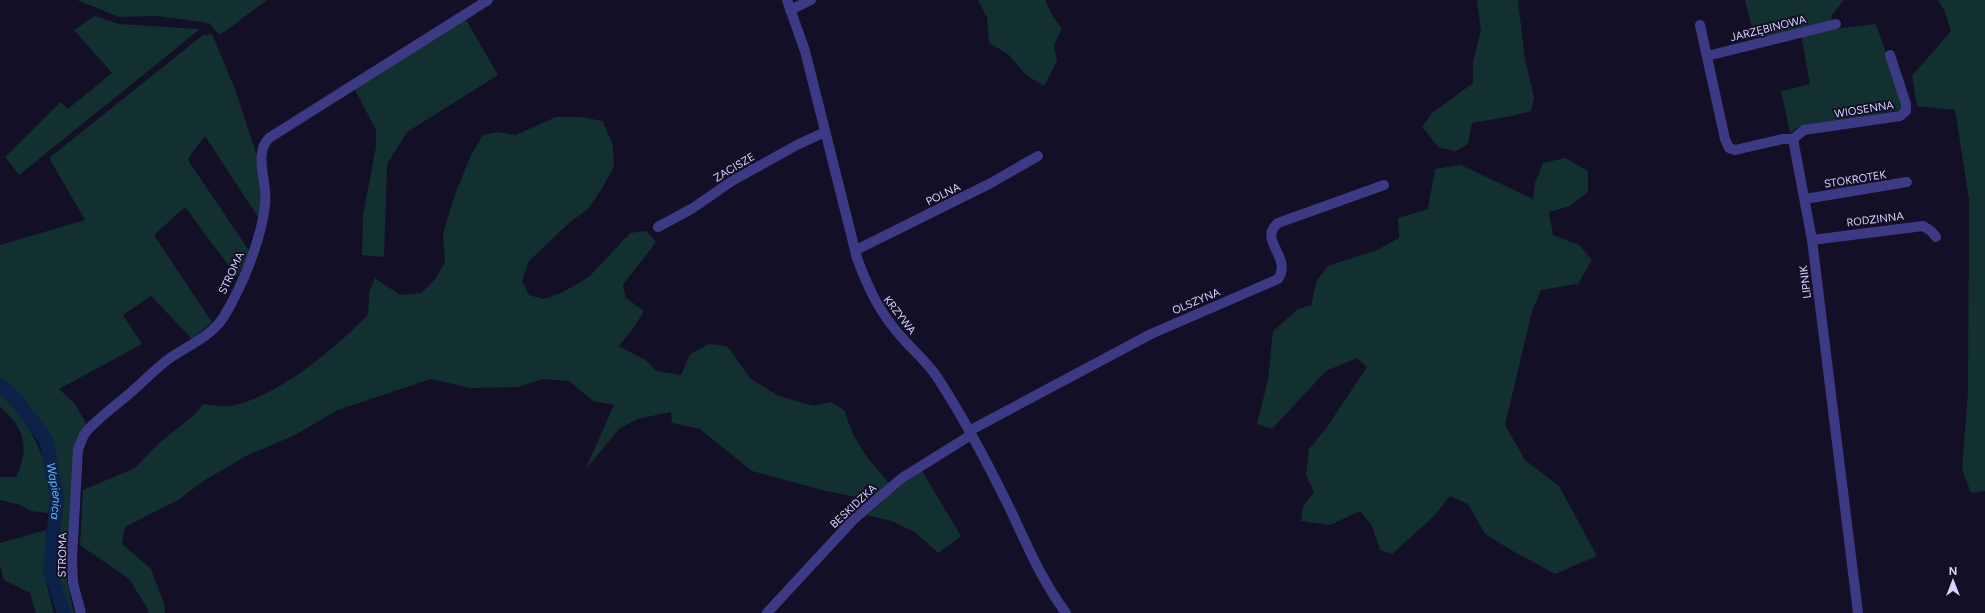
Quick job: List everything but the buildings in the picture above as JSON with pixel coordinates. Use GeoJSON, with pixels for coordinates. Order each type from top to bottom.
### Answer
{"type":"FeatureCollection","features":[{"type":"Feature","properties":{"kind":"street","name":"STROMA"},"geometry":{"type":"LineString","coordinates":[[80,613],[73,583],[72,559],[78,449],[85,433],[168,359],[208,333],[222,318],[246,273],[257,243],[265,204],[265,181],[260,156],[263,144],[275,134],[488,0]]}},
{"type":"Feature","properties":{"kind":"street","name":"KRZYWA"},"geometry":{"type":"LineString","coordinates":[[787,0],[805,52],[856,250],[866,283],[875,303],[905,341],[937,376],[970,433],[1006,501],[1039,572],[1066,613]]}},
{"type":"Feature","properties":{"kind":"street"},"geometry":{"type":"LineString","coordinates":[[790,10],[811,0]]}},
{"type":"Feature","properties":{"kind":"street","name":"JARZĘBINOWA"},"geometry":{"type":"LineString","coordinates":[[1706,56],[1836,24]]}},
{"type":"Feature","properties":{"kind":"street"},"geometry":{"type":"LineString","coordinates":[[1700,25],[1725,139],[1729,148],[1735,150],[1783,140],[1793,140]]}},
{"type":"Feature","properties":{"kind":"street","name":"WIOSENNA"},"geometry":{"type":"LineString","coordinates":[[1793,140],[1804,130],[1900,116],[1906,111],[1906,104],[1890,55]]}},
{"type":"Feature","properties":{"kind":"street","name":"ZACISZE"},"geometry":{"type":"LineString","coordinates":[[658,227],[693,208],[732,181],[797,145],[825,132]]}},
{"type":"Feature","properties":{"kind":"street","name":"LIPNIK"},"geometry":{"type":"LineString","coordinates":[[1793,140],[1806,199],[1812,240],[1858,613]]}},
{"type":"Feature","properties":{"kind":"street","name":"POLNA"},"geometry":{"type":"LineString","coordinates":[[856,250],[991,183],[1038,156]]}},
{"type":"Feature","properties":{"kind":"street","name":"STOKROTEK"},"geometry":{"type":"LineString","coordinates":[[1806,199],[1907,182]]}},
{"type":"Feature","properties":{"kind":"street","name":"OLSZYNA"},"geometry":{"type":"LineString","coordinates":[[970,433],[1151,334],[1278,279],[1282,273],[1283,265],[1270,233],[1273,227],[1278,223],[1384,185]]}},
{"type":"Feature","properties":{"kind":"street","name":"RODZINNA"},"geometry":{"type":"LineString","coordinates":[[1812,240],[1923,226],[1931,230],[1936,237]]}},
{"type":"Feature","properties":{"kind":"street","name":"BESKIDZKA"},"geometry":{"type":"LineString","coordinates":[[767,613],[854,519],[902,478],[970,433]]}},
{"type":"Feature","properties":{"kind":"green space"},"geometry":{"type":"Polygon","coordinates":[[[77,0],[267,0],[220,35],[209,23],[157,16],[119,17],[77,0]]]}},
{"type":"Feature","properties":{"kind":"green space"},"geometry":{"type":"Polygon","coordinates":[[[978,0],[1045,0],[1053,17],[1062,28],[1054,45],[1057,61],[1044,86],[1026,75],[1008,54],[989,43],[987,18],[978,0]]]}},
{"type":"Feature","properties":{"kind":"green space"},"geometry":{"type":"Polygon","coordinates":[[[1477,0],[1518,0],[1525,60],[1534,97],[1531,111],[1472,123],[1468,144],[1456,151],[1439,148],[1422,127],[1432,113],[1473,83],[1473,61],[1481,31],[1477,0]]]}},
{"type":"Feature","properties":{"kind":"green space"},"geometry":{"type":"Polygon","coordinates":[[[1745,0],[1844,0],[1831,16],[1834,29],[1876,24],[1904,105],[1900,110],[1798,127],[1790,133],[1781,91],[1810,84],[1800,29],[1755,38],[1745,0]]]}},
{"type":"Feature","properties":{"kind":"green space"},"geometry":{"type":"Polygon","coordinates":[[[1938,0],[1985,0],[1985,491],[1971,493],[1962,469],[1968,391],[1969,199],[1955,110],[1917,106],[1912,76],[1951,31],[1944,10],[1938,0]]]}},
{"type":"Feature","properties":{"kind":"green space"},"geometry":{"type":"Polygon","coordinates":[[[95,16],[119,24],[200,29],[19,175],[5,157],[61,102],[68,109],[112,73],[74,30],[95,16]]]}},
{"type":"Feature","properties":{"kind":"green space"},"geometry":{"type":"Polygon","coordinates":[[[465,18],[498,75],[407,132],[387,164],[384,257],[362,255],[363,215],[376,147],[376,130],[354,88],[465,18]]]}},
{"type":"Feature","properties":{"kind":"green space"},"geometry":{"type":"Polygon","coordinates":[[[212,34],[235,89],[257,156],[262,178],[261,212],[258,217],[205,136],[188,160],[250,252],[237,277],[185,207],[154,235],[212,322],[192,339],[151,296],[123,315],[142,344],[59,389],[75,404],[87,425],[73,502],[67,553],[67,581],[74,613],[67,613],[52,569],[60,495],[49,437],[18,396],[0,380],[0,245],[85,220],[49,158],[203,35],[212,34]]]}},
{"type":"Feature","properties":{"kind":"green space"},"geometry":{"type":"Polygon","coordinates":[[[556,117],[580,117],[603,121],[613,146],[614,167],[588,209],[569,223],[529,261],[522,281],[529,295],[543,299],[561,293],[589,277],[630,233],[646,231],[656,242],[623,285],[626,298],[644,311],[635,326],[619,346],[647,361],[656,371],[681,375],[690,354],[709,344],[727,346],[751,379],[779,396],[813,406],[831,402],[845,411],[852,432],[857,441],[869,459],[890,484],[871,500],[826,491],[752,471],[700,429],[672,423],[671,412],[637,419],[619,429],[585,470],[614,405],[593,401],[569,381],[543,379],[518,387],[470,388],[431,379],[338,410],[295,435],[248,455],[205,480],[178,500],[125,527],[122,544],[151,569],[164,603],[165,613],[149,613],[129,579],[80,545],[83,490],[135,468],[158,444],[195,414],[203,404],[231,406],[249,401],[268,393],[305,370],[323,356],[368,315],[369,293],[375,278],[400,295],[421,293],[436,278],[445,262],[443,234],[454,197],[471,155],[483,135],[498,132],[516,135],[556,117]]]}},
{"type":"Feature","properties":{"kind":"green space"},"geometry":{"type":"Polygon","coordinates":[[[1565,158],[1588,171],[1588,192],[1570,206],[1549,212],[1553,235],[1579,245],[1592,260],[1578,284],[1541,290],[1532,311],[1505,425],[1525,460],[1559,486],[1597,556],[1555,574],[1485,534],[1468,504],[1450,496],[1434,516],[1392,554],[1380,550],[1372,526],[1360,511],[1330,525],[1301,521],[1303,506],[1314,492],[1306,475],[1309,449],[1327,427],[1367,367],[1357,358],[1326,371],[1272,429],[1257,424],[1268,380],[1273,331],[1298,309],[1311,305],[1317,280],[1328,266],[1377,250],[1399,238],[1398,218],[1428,209],[1435,169],[1461,165],[1533,199],[1535,183],[1543,163],[1565,158]]]}},
{"type":"Feature","properties":{"kind":"green space"},"geometry":{"type":"Polygon","coordinates":[[[0,394],[12,405],[22,418],[38,445],[48,476],[51,492],[52,508],[48,513],[30,511],[20,505],[0,500],[0,477],[16,477],[23,457],[24,448],[20,431],[15,423],[0,407],[0,394]]]}},
{"type":"Feature","properties":{"kind":"green space"},"geometry":{"type":"Polygon","coordinates":[[[922,471],[961,536],[938,553],[915,532],[891,521],[867,515],[904,483],[922,471]]]}},
{"type":"Feature","properties":{"kind":"green space"},"geometry":{"type":"Polygon","coordinates":[[[46,530],[46,582],[54,613],[36,613],[30,593],[4,580],[0,565],[0,543],[46,530]]]}},
{"type":"Feature","properties":{"kind":"waterway","name":"Wapienica"},"geometry":{"type":"LineString","coordinates":[[0,385],[15,398],[46,440],[57,497],[50,571],[64,613]]}}]}
